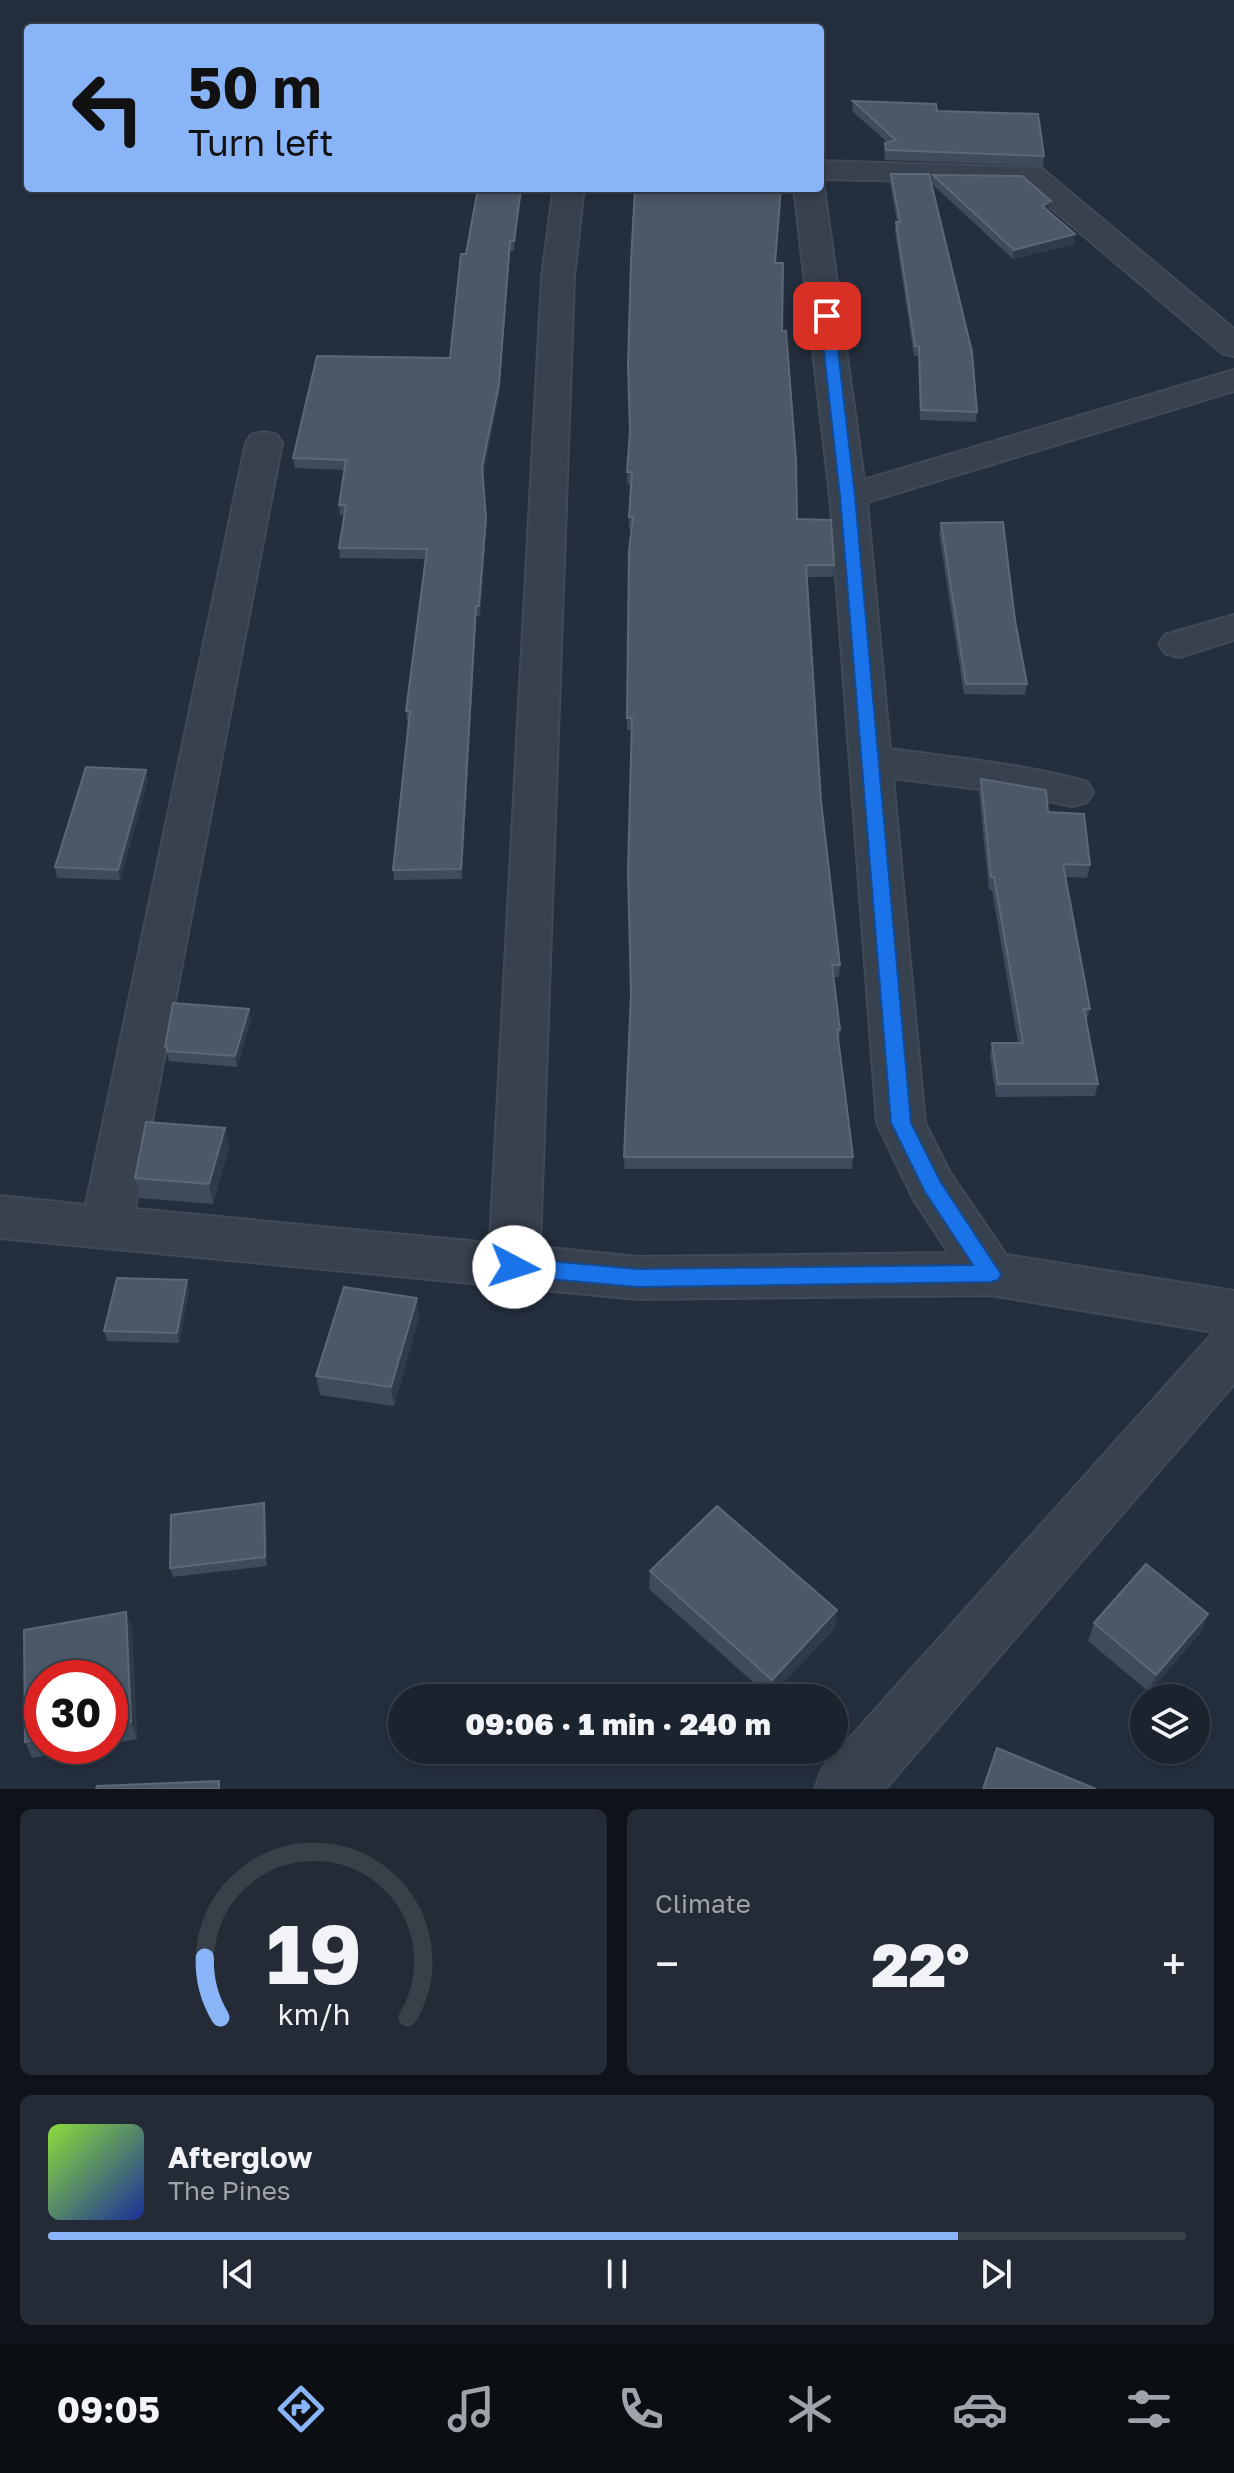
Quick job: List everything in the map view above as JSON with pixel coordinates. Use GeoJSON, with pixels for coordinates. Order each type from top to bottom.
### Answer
{"type":"FeatureCollection","features":[{"type":"Feature","properties":{"kind":"street"},"geometry":{"type":"LineString","coordinates":[[824,170],[1030,174],[1234,346]]}},
{"type":"Feature","properties":{"kind":"street"},"geometry":{"type":"LineString","coordinates":[[514,1267],[558,277],[569,192]]}},
{"type":"Feature","properties":{"kind":"street"},"geometry":{"type":"LineString","coordinates":[[810,192],[848,496],[901,1123],[932,1186],[991,1274]]}},
{"type":"Feature","properties":{"kind":"street"},"geometry":{"type":"LineString","coordinates":[[848,496],[1234,380]]}},
{"type":"Feature","properties":{"kind":"street"},"geometry":{"type":"LineString","coordinates":[[106,1228],[264,443]]}},
{"type":"Feature","properties":{"kind":"street"},"geometry":{"type":"LineString","coordinates":[[1179,644],[1234,627]]}},
{"type":"Feature","properties":{"kind":"street"},"geometry":{"type":"LineString","coordinates":[[871,761],[1002,778],[1072,792]]}},
{"type":"Feature","properties":{"kind":"street"},"geometry":{"type":"LineString","coordinates":[[0,1217],[638,1278],[991,1274],[1234,1313]]}},
{"type":"Feature","properties":{"kind":"street"},"geometry":{"type":"LineString","coordinates":[[845,1789],[1234,1346]]}},
{"type":"Feature","properties":{"kind":"building"},"geometry":{"type":"Polygon","coordinates":[[[853,101],[936,104],[937,111],[1038,114],[1044,156],[886,150],[885,143],[896,140],[853,101]]]}},
{"type":"Feature","properties":{"kind":"building"},"geometry":{"type":"Polygon","coordinates":[[[891,174],[929,174],[972,352],[977,412],[921,410],[919,346],[915,346],[891,174]]]}},
{"type":"Feature","properties":{"kind":"building"},"geometry":{"type":"Polygon","coordinates":[[[933,175],[1022,176],[1051,201],[1042,206],[1075,234],[1014,250],[933,175]]]}},
{"type":"Feature","properties":{"kind":"building"},"geometry":{"type":"Polygon","coordinates":[[[477,192],[520,192],[514,241],[510,241],[499,384],[482,467],[486,518],[479,606],[476,606],[461,869],[393,870],[410,711],[406,711],[427,549],[339,548],[346,505],[339,505],[346,460],[293,458],[317,356],[450,358],[461,254],[466,254],[477,192]]]}},
{"type":"Feature","properties":{"kind":"building"},"geometry":{"type":"Polygon","coordinates":[[[635,192],[781,192],[775,263],[783,263],[782,331],[786,331],[796,460],[797,519],[831,520],[834,565],[806,565],[821,801],[840,965],[832,965],[840,1030],[837,1030],[853,1157],[624,1157],[631,994],[628,872],[632,718],[627,718],[629,551],[633,517],[629,517],[632,472],[627,472],[635,192]]]}},
{"type":"Feature","properties":{"kind":"building"},"geometry":{"type":"Polygon","coordinates":[[[1003,522],[1015,620],[1027,684],[966,684],[941,523],[1003,522]]]}},
{"type":"Feature","properties":{"kind":"building"},"geometry":{"type":"Polygon","coordinates":[[[86,767],[146,770],[118,870],[55,867],[86,767]]]}},
{"type":"Feature","properties":{"kind":"building"},"geometry":{"type":"Polygon","coordinates":[[[981,779],[1046,790],[1048,812],[1084,814],[1090,865],[1063,864],[1090,1009],[1084,1009],[1098,1084],[998,1084],[992,1043],[1023,1043],[994,877],[991,877],[981,779]]]}},
{"type":"Feature","properties":{"kind":"building"},"geometry":{"type":"Polygon","coordinates":[[[173,1003],[249,1009],[235,1056],[167,1051],[168,1047],[165,1047],[173,1003]]]}},
{"type":"Feature","properties":{"kind":"building"},"geometry":{"type":"Polygon","coordinates":[[[146,1122],[225,1128],[209,1184],[135,1178],[146,1122]]]}},
{"type":"Feature","properties":{"kind":"building"},"geometry":{"type":"Polygon","coordinates":[[[117,1278],[187,1280],[177,1333],[104,1331],[117,1278]]]}},
{"type":"Feature","properties":{"kind":"building"},"geometry":{"type":"Polygon","coordinates":[[[344,1287],[417,1298],[391,1387],[316,1376],[344,1287]]]}},
{"type":"Feature","properties":{"kind":"building"},"geometry":{"type":"Polygon","coordinates":[[[264,1503],[265,1557],[170,1568],[171,1515],[264,1503]]]}},
{"type":"Feature","properties":{"kind":"building"},"geometry":{"type":"Polygon","coordinates":[[[717,1506],[837,1610],[772,1680],[650,1571],[717,1506]]]}},
{"type":"Feature","properties":{"kind":"building"},"geometry":{"type":"Polygon","coordinates":[[[1146,1564],[1208,1614],[1156,1675],[1094,1623],[1146,1564]]]}},
{"type":"Feature","properties":{"kind":"building"},"geometry":{"type":"Polygon","coordinates":[[[126,1612],[131,1722],[128,1723],[128,1660],[24,1660],[24,1630],[126,1612]]]}},
{"type":"Feature","properties":{"kind":"building"},"geometry":{"type":"Polygon","coordinates":[[[997,1748],[1096,1789],[983,1789],[997,1748]]]}},
{"type":"Feature","properties":{"kind":"building"},"geometry":{"type":"Polygon","coordinates":[[[219,1781],[219,1789],[96,1789],[97,1786],[219,1781]]]}},
{"type":"Feature","properties":{"kind":"route"},"geometry":{"type":"LineString","coordinates":[[514,1267],[638,1278],[991,1274],[932,1186],[901,1123],[848,496],[827,316]]}}]}
